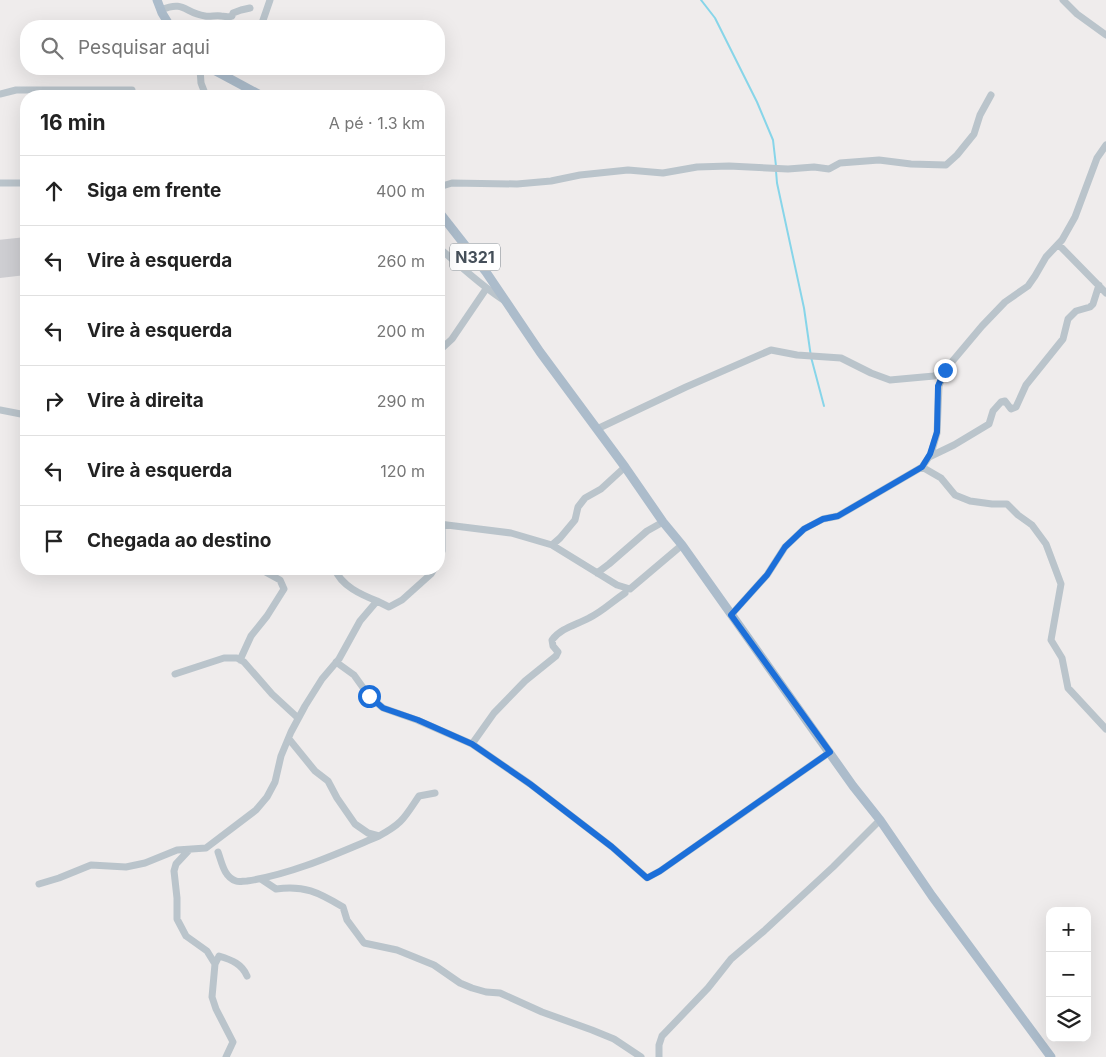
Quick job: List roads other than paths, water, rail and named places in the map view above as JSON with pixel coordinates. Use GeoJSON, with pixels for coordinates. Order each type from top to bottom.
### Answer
{"type":"FeatureCollection","features":[{"type":"Feature","properties":{"kind":"main road"},"geometry":{"type":"LineString","coordinates":[[157,0],[167,20]]}},
{"type":"Feature","properties":{"kind":"main road"},"geometry":{"type":"LineString","coordinates":[[223,75],[251,90]]}},
{"type":"Feature","properties":{"kind":"main road","name":"N321"},"geometry":{"type":"LineString","coordinates":[[445,219],[509,304],[540,352],[682,545],[880,820],[932,896],[1051,1057]]}},
{"type":"Feature","properties":{"kind":"street"},"geometry":{"type":"LineString","coordinates":[[263,20],[270,0]]}},
{"type":"Feature","properties":{"kind":"street"},"geometry":{"type":"LineString","coordinates":[[1064,0],[1077,14],[1106,35]]}},
{"type":"Feature","properties":{"kind":"street"},"geometry":{"type":"LineString","coordinates":[[161,10],[176,5],[183,6],[190,11],[207,17],[219,15],[229,17],[233,13],[250,8]]}},
{"type":"Feature","properties":{"kind":"street"},"geometry":{"type":"LineString","coordinates":[[200,75],[204,90]]}},
{"type":"Feature","properties":{"kind":"street"},"geometry":{"type":"LineString","coordinates":[[0,94],[16,90],[132,90]]}},
{"type":"Feature","properties":{"kind":"street"},"geometry":{"type":"LineString","coordinates":[[445,185],[452,183],[517,184],[628,170],[663,173],[697,167],[729,166],[788,169],[814,167],[829,169],[840,163],[879,160],[911,164],[946,165],[974,134],[980,115],[991,96]]}},
{"type":"Feature","properties":{"kind":"street"},"geometry":{"type":"LineString","coordinates":[[731,615],[767,575],[785,547],[804,529],[823,519],[838,516],[922,467],[928,457],[937,432],[938,386],[945,370],[956,355],[1005,302],[1028,286],[1036,276],[1046,257],[1059,244],[1076,217],[1089,177],[1097,158],[1106,145]]}},
{"type":"Feature","properties":{"kind":"street"},"geometry":{"type":"LineString","coordinates":[[0,183],[20,183]]}},
{"type":"Feature","properties":{"kind":"street"},"geometry":{"type":"LineString","coordinates":[[1059,244],[1106,293]]}},
{"type":"Feature","properties":{"kind":"street","name":"N321"},"geometry":{"type":"LineString","coordinates":[[445,253],[486,289],[509,304]]}},
{"type":"Feature","properties":{"kind":"street"},"geometry":{"type":"LineString","coordinates":[[928,457],[954,445],[989,424],[993,412],[1001,402],[1005,401],[1012,409],[1016,407],[1026,385],[1063,339],[1068,319],[1076,311],[1090,307],[1093,304],[1099,286]]}},
{"type":"Feature","properties":{"kind":"street"},"geometry":{"type":"LineString","coordinates":[[445,345],[452,339],[486,289]]}},
{"type":"Feature","properties":{"kind":"street"},"geometry":{"type":"LineString","coordinates":[[597,428],[771,350],[797,355],[841,358],[871,374],[890,380],[934,376],[945,370]]}},
{"type":"Feature","properties":{"kind":"street"},"geometry":{"type":"LineString","coordinates":[[0,410],[20,414]]}},
{"type":"Feature","properties":{"kind":"street"},"geometry":{"type":"LineString","coordinates":[[552,545],[575,520],[578,507],[585,498],[601,488],[625,467]]}},
{"type":"Feature","properties":{"kind":"street"},"geometry":{"type":"LineString","coordinates":[[922,467],[941,478],[955,495],[970,502],[1007,504],[1032,525],[1046,544],[1061,584],[1051,640],[1062,658],[1068,688],[1106,729]]}},
{"type":"Feature","properties":{"kind":"street"},"geometry":{"type":"LineString","coordinates":[[597,573],[647,531],[664,522]]}},
{"type":"Feature","properties":{"kind":"street"},"geometry":{"type":"LineString","coordinates":[[445,526],[511,533],[552,545],[617,585],[630,590],[682,545]]}},
{"type":"Feature","properties":{"kind":"street"},"geometry":{"type":"LineString","coordinates":[[240,660],[251,636],[267,616],[284,588],[280,580],[271,575]]}},
{"type":"Feature","properties":{"kind":"street"},"geometry":{"type":"LineString","coordinates":[[338,575],[344,583],[360,594],[389,607],[397,604],[430,575]]}},
{"type":"Feature","properties":{"kind":"street"},"geometry":{"type":"LineString","coordinates":[[472,744],[494,713],[525,681],[556,656],[558,652],[553,646],[552,640],[556,635],[590,618],[625,593]]}},
{"type":"Feature","properties":{"kind":"street"},"geometry":{"type":"LineString","coordinates":[[39,884],[91,865],[133,866],[172,852],[206,848],[256,810],[267,797],[275,782],[281,756],[298,718],[322,679],[336,662],[360,621],[377,601]]}},
{"type":"Feature","properties":{"kind":"street"},"geometry":{"type":"LineString","coordinates":[[175,674],[224,658],[237,658],[298,718]]}},
{"type":"Feature","properties":{"kind":"street"},"geometry":{"type":"LineString","coordinates":[[336,662],[354,675],[369,696],[383,708],[425,723],[472,744],[530,784],[612,847],[647,878],[660,871],[830,752]]}},
{"type":"Feature","properties":{"kind":"street"},"geometry":{"type":"LineString","coordinates":[[289,739],[315,771],[328,781],[354,824],[368,833],[379,836]]}},
{"type":"Feature","properties":{"kind":"street"},"geometry":{"type":"LineString","coordinates":[[218,852],[229,878],[238,882],[261,879],[308,866],[379,836],[403,821],[419,796],[436,793]]}},
{"type":"Feature","properties":{"kind":"street"},"geometry":{"type":"LineString","coordinates":[[660,1057],[659,1045],[662,1036],[708,988],[731,958],[764,931],[880,820]]}},
{"type":"Feature","properties":{"kind":"street"},"geometry":{"type":"LineString","coordinates":[[189,850],[176,864],[174,872],[178,898],[177,919],[186,936],[207,951],[215,964]]}},
{"type":"Feature","properties":{"kind":"street"},"geometry":{"type":"LineString","coordinates":[[261,879],[276,889],[293,886],[308,890],[343,907],[348,920],[364,943],[397,950],[434,965],[460,983],[472,988],[500,993],[542,1012],[614,1039],[641,1057]]}},
{"type":"Feature","properties":{"kind":"street"},"geometry":{"type":"LineString","coordinates":[[226,1057],[233,1042],[212,997],[215,964],[219,956],[244,968],[248,976]]}},
{"type":"Feature","properties":{"kind":"waterway"},"geometry":{"type":"LineString","coordinates":[[701,0],[715,18],[757,102],[773,140],[776,166]]}},
{"type":"Feature","properties":{"kind":"waterway"},"geometry":{"type":"LineString","coordinates":[[776,171],[804,308],[811,357],[824,406]]}}]}
